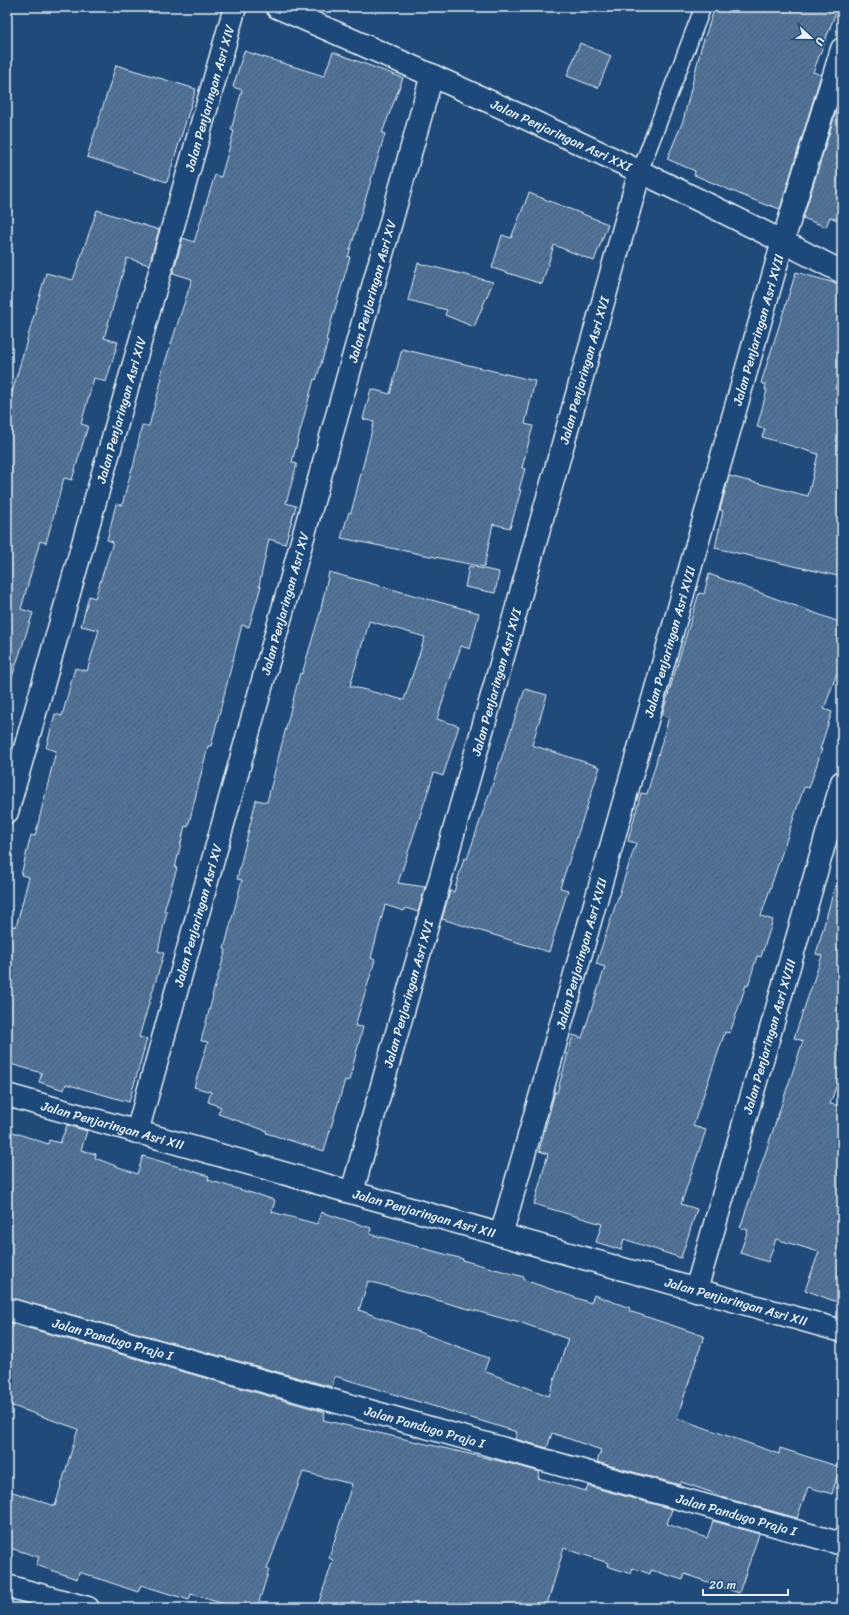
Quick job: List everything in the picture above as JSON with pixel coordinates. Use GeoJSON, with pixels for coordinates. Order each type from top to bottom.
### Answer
{"type":"FeatureCollection","features":[{"type":"Feature","properties":{"kind":"street","name":"Jalan Penjaringan Asri XIV"},"geometry":{"type":"LineString","coordinates":[[7,812],[235,7]]}},
{"type":"Feature","properties":{"kind":"street","name":"Jalan Penjaringan Asri XXI"},"geometry":{"type":"LineString","coordinates":[[277,7],[432,74],[640,171],[842,272]]}},
{"type":"Feature","properties":{"kind":"street","name":"Jalan Penjaringan Asri XVII"},"geometry":{"type":"LineString","coordinates":[[501,1235],[782,241],[840,63]]}},
{"type":"Feature","properties":{"kind":"street","name":"Jalan Penjaringan Asri XV"},"geometry":{"type":"LineString","coordinates":[[137,1132],[432,74]]}},
{"type":"Feature","properties":{"kind":"street","name":"Jalan Penjaringan Asri XVI"},"geometry":{"type":"LineString","coordinates":[[352,1192],[640,171]]}},
{"type":"Feature","properties":{"kind":"street","name":"Jalan Penjaringan Asri XVIII"},"geometry":{"type":"LineString","coordinates":[[696,1290],[842,782]]}},
{"type":"Feature","properties":{"kind":"street","name":"Jalan Penjaringan Asri XII"},"geometry":{"type":"LineString","coordinates":[[7,1095],[842,1332]]}},
{"type":"Feature","properties":{"kind":"street","name":"Jalan Pandugo Praja I"},"geometry":{"type":"LineString","coordinates":[[7,1309],[842,1544]]}},
{"type":"Feature","properties":{"kind":"street"},"geometry":{"type":"LineString","coordinates":[[7,1586],[88,1608]]}},
{"type":"Feature","properties":{"kind":"lane"},"geometry":{"type":"LineString","coordinates":[[640,171],[654,138],[703,7]]}},
{"type":"Feature","properties":{"kind":"building"},"geometry":{"type":"Polygon","coordinates":[[[715,7],[838,7],[813,72],[821,75],[780,209],[769,205],[768,206],[694,175],[695,171],[667,159],[683,121],[701,48],[715,7]]]}},
{"type":"Feature","properties":{"kind":"building"},"geometry":{"type":"Polygon","coordinates":[[[580,43],[611,56],[598,88],[567,76],[580,43]]]}},
{"type":"Feature","properties":{"kind":"building"},"geometry":{"type":"Polygon","coordinates":[[[244,51],[324,76],[333,52],[403,78],[382,133],[385,134],[348,257],[350,257],[326,340],[328,341],[316,380],[314,379],[292,462],[297,464],[286,503],[296,506],[285,544],[269,539],[259,586],[261,586],[249,627],[242,625],[211,746],[208,746],[188,827],[185,826],[175,868],[177,868],[164,911],[167,911],[158,951],[164,953],[139,1037],[147,1039],[129,1102],[66,1084],[64,1090],[39,1082],[42,1073],[7,1063],[7,924],[16,927],[29,877],[21,875],[31,835],[35,836],[56,751],[46,748],[55,714],[62,716],[75,668],[87,671],[99,630],[81,626],[89,596],[95,598],[113,542],[107,540],[116,504],[122,505],[133,468],[142,425],[149,426],[162,378],[160,378],[192,279],[173,273],[183,238],[194,242],[215,175],[221,177],[234,131],[231,130],[242,90],[233,87],[244,51]]]}},
{"type":"Feature","properties":{"kind":"building"},"geometry":{"type":"Polygon","coordinates":[[[116,65],[196,89],[167,182],[87,157],[116,65]]]}},
{"type":"Feature","properties":{"kind":"building"},"geometry":{"type":"Polygon","coordinates":[[[842,92],[842,222],[830,217],[826,227],[803,218],[842,92]]]}},
{"type":"Feature","properties":{"kind":"building"},"geometry":{"type":"Polygon","coordinates":[[[529,193],[608,224],[594,261],[554,245],[542,284],[492,268],[502,235],[511,238],[529,193]]]}},
{"type":"Feature","properties":{"kind":"building"},"geometry":{"type":"Polygon","coordinates":[[[97,210],[159,230],[149,265],[127,258],[104,338],[118,342],[106,382],[94,378],[81,424],[88,426],[72,480],[64,478],[46,543],[40,541],[21,609],[33,613],[11,680],[7,680],[7,410],[46,273],[73,280],[97,210]]]}},
{"type":"Feature","properties":{"kind":"building"},"geometry":{"type":"Polygon","coordinates":[[[418,263],[493,282],[474,327],[445,315],[447,310],[408,300],[418,263]]]}},
{"type":"Feature","properties":{"kind":"building"},"geometry":{"type":"Polygon","coordinates":[[[796,272],[842,285],[842,366],[835,389],[842,391],[842,577],[715,548],[723,511],[720,510],[729,476],[808,496],[818,454],[762,437],[765,429],[757,427],[767,390],[765,390],[766,385],[761,383],[796,272]]]}},
{"type":"Feature","properties":{"kind":"building"},"geometry":{"type":"Polygon","coordinates":[[[402,349],[535,381],[525,424],[533,426],[522,468],[525,469],[519,490],[521,490],[510,528],[493,524],[484,567],[341,538],[349,512],[351,513],[374,422],[363,419],[371,389],[390,394],[402,349]]]}},
{"type":"Feature","properties":{"kind":"building"},"geometry":{"type":"Polygon","coordinates":[[[469,566],[499,572],[495,593],[465,587],[469,566]]]}},
{"type":"Feature","properties":{"kind":"building"},"geometry":{"type":"Polygon","coordinates":[[[329,572],[479,613],[470,649],[461,646],[437,719],[459,726],[443,776],[434,773],[398,883],[425,887],[418,912],[406,908],[404,911],[385,905],[371,958],[375,960],[355,1026],[363,1027],[349,1081],[345,1080],[324,1151],[266,1133],[267,1131],[218,1114],[221,1107],[208,1102],[211,1092],[194,1087],[208,1042],[201,1041],[212,996],[226,950],[224,949],[242,880],[237,879],[256,800],[267,802],[300,673],[302,674],[320,613],[329,572]],[[369,621],[350,686],[404,700],[425,637],[369,621]]]}},
{"type":"Feature","properties":{"kind":"building"},"geometry":{"type":"Polygon","coordinates":[[[709,574],[842,623],[842,659],[824,709],[832,712],[820,749],[822,749],[809,788],[804,787],[761,916],[773,920],[761,957],[757,956],[748,986],[746,985],[730,1033],[725,1032],[693,1126],[706,1130],[681,1204],[697,1209],[681,1258],[624,1239],[621,1250],[596,1242],[602,1224],[534,1204],[548,1154],[539,1151],[555,1092],[557,1093],[573,1035],[582,1038],[605,967],[596,964],[636,843],[628,841],[641,793],[647,794],[669,717],[662,715],[699,593],[704,594],[709,574]]]}},
{"type":"Feature","properties":{"kind":"building"},"geometry":{"type":"Polygon","coordinates":[[[525,689],[547,695],[532,745],[600,767],[560,888],[568,890],[549,952],[442,919],[450,891],[454,892],[464,858],[467,859],[525,689]]]}},
{"type":"Feature","properties":{"kind":"building"},"geometry":{"type":"Polygon","coordinates":[[[835,886],[842,887],[842,1070],[830,1104],[842,1106],[842,1304],[805,1290],[819,1252],[776,1239],[768,1262],[740,1253],[748,1230],[740,1228],[803,1041],[794,1038],[822,956],[816,954],[835,886]]]}},
{"type":"Feature","properties":{"kind":"building"},"geometry":{"type":"Polygon","coordinates":[[[67,1125],[87,1131],[81,1150],[96,1154],[95,1158],[137,1174],[143,1156],[209,1176],[208,1180],[275,1200],[272,1212],[317,1224],[321,1212],[371,1228],[370,1234],[524,1277],[524,1280],[591,1303],[594,1295],[630,1308],[629,1311],[704,1336],[677,1418],[779,1454],[780,1448],[840,1467],[832,1494],[808,1487],[797,1518],[721,1497],[722,1496],[681,1482],[680,1485],[597,1462],[601,1450],[552,1433],[547,1448],[515,1439],[517,1432],[335,1376],[332,1387],[7,1297],[7,1130],[48,1144],[49,1140],[60,1143],[67,1125]],[[368,1281],[359,1310],[489,1358],[484,1371],[549,1396],[568,1339],[513,1320],[512,1321],[368,1281]]]}},
{"type":"Feature","properties":{"kind":"building"},"geometry":{"type":"Polygon","coordinates":[[[7,1322],[325,1412],[323,1420],[508,1463],[540,1472],[538,1478],[586,1491],[588,1486],[672,1509],[667,1524],[707,1538],[713,1521],[759,1534],[739,1593],[685,1574],[683,1580],[651,1570],[650,1574],[633,1568],[631,1574],[607,1566],[608,1563],[564,1548],[546,1608],[317,1608],[333,1560],[329,1558],[352,1484],[303,1472],[267,1569],[269,1570],[257,1608],[237,1608],[191,1594],[189,1600],[141,1585],[138,1592],[79,1572],[77,1579],[36,1565],[39,1557],[7,1547],[7,1490],[55,1506],[78,1429],[7,1404],[7,1322]]]}}]}
